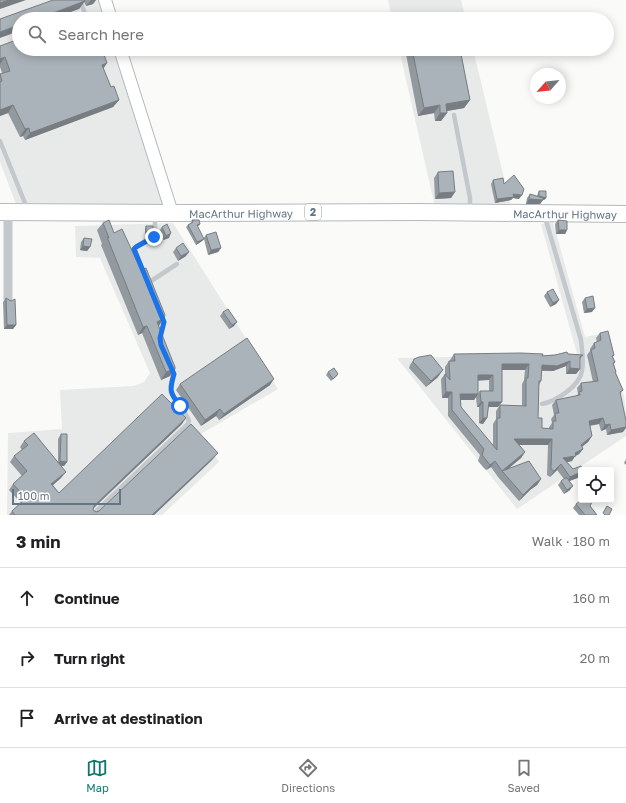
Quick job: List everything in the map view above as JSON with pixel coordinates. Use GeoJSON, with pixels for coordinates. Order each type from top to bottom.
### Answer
{"type":"FeatureCollection","features":[{"type":"Feature","properties":{"kind":"highway","name":"MacArthur Highway"},"geometry":{"type":"LineString","coordinates":[[4,212],[626,214]]}},
{"type":"Feature","properties":{"kind":"street"},"geometry":{"type":"LineString","coordinates":[[105,0],[109,12]]}},
{"type":"Feature","properties":{"kind":"street"},"geometry":{"type":"LineString","coordinates":[[122,56],[172,213]]}},
{"type":"Feature","properties":{"kind":"street"},"geometry":{"type":"LineString","coordinates":[[4,212],[8,299]]}},
{"type":"Feature","properties":{"kind":"lane"},"geometry":{"type":"LineString","coordinates":[[80,0],[84,12]]}},
{"type":"Feature","properties":{"kind":"lane"},"geometry":{"type":"LineString","coordinates":[[454,115],[470,198],[471,213]]}},
{"type":"Feature","properties":{"kind":"lane"},"geometry":{"type":"LineString","coordinates":[[0,140],[28,212]]}},
{"type":"Feature","properties":{"kind":"lane"},"geometry":{"type":"LineString","coordinates":[[151,290],[134,249],[155,235],[155,213]]}},
{"type":"Feature","properties":{"kind":"lane"},"geometry":{"type":"LineString","coordinates":[[542,404],[559,397],[574,385],[582,373],[583,359],[581,340],[544,214]]}},
{"type":"Feature","properties":{"kind":"lane"},"geometry":{"type":"LineString","coordinates":[[148,283],[176,264]]}},
{"type":"Feature","properties":{"kind":"lane"},"geometry":{"type":"LineString","coordinates":[[159,309],[164,322],[160,338],[161,345]]}},
{"type":"Feature","properties":{"kind":"lane"},"geometry":{"type":"LineString","coordinates":[[92,515],[187,425],[189,421],[188,416],[174,397],[170,388],[174,374],[169,363]]}},
{"type":"Feature","properties":{"kind":"shaded area"},"geometry":{"type":"Polygon","coordinates":[[[0,0],[99,0],[103,12],[12,12],[12,56],[117,56],[164,204],[16,204],[0,162],[0,0]]]}},
{"type":"Feature","properties":{"kind":"shaded area"},"geometry":{"type":"Polygon","coordinates":[[[388,0],[461,0],[464,12],[391,12],[388,0]]]}},
{"type":"Feature","properties":{"kind":"shaded area"},"geometry":{"type":"Polygon","coordinates":[[[401,56],[475,56],[511,207],[435,207],[401,56]]]}},
{"type":"Feature","properties":{"kind":"shaded area"},"geometry":{"type":"Polygon","coordinates":[[[553,222],[585,337],[605,333],[624,396],[626,436],[517,509],[397,358],[577,354],[541,224],[553,222]]]}},
{"type":"Feature","properties":{"kind":"shaded area"},"geometry":{"type":"Polygon","coordinates":[[[173,223],[278,389],[201,434],[219,462],[162,515],[7,515],[8,433],[62,429],[60,390],[133,386],[144,382],[150,373],[100,258],[76,257],[75,226],[173,223]]]}},
{"type":"Feature","properties":{"kind":"building"},"geometry":{"type":"Polygon","coordinates":[[[0,0],[9,0],[0,3],[0,0]]]}},
{"type":"Feature","properties":{"kind":"building"},"geometry":{"type":"Polygon","coordinates":[[[53,0],[85,1],[56,12],[20,12],[53,0]]]}},
{"type":"Feature","properties":{"kind":"building"},"geometry":{"type":"Polygon","coordinates":[[[12,15],[12,28],[0,32],[0,19],[12,15]]]}},
{"type":"Feature","properties":{"kind":"building"},"geometry":{"type":"Polygon","coordinates":[[[12,42],[12,56],[104,56],[107,63],[102,65],[111,87],[114,86],[119,100],[30,133],[29,128],[25,129],[13,105],[0,110],[0,82],[2,81],[0,74],[10,71],[5,57],[0,59],[0,46],[12,42]]]}},
{"type":"Feature","properties":{"kind":"building"},"geometry":{"type":"Polygon","coordinates":[[[413,56],[461,56],[470,100],[446,104],[447,113],[440,113],[440,105],[424,108],[413,56]]]}},
{"type":"Feature","properties":{"kind":"building"},"geometry":{"type":"Polygon","coordinates":[[[453,171],[455,192],[439,193],[438,172],[453,171]]]}},
{"type":"Feature","properties":{"kind":"building"},"geometry":{"type":"Polygon","coordinates":[[[514,175],[524,189],[522,195],[513,194],[514,197],[497,199],[493,180],[503,178],[504,184],[514,175]]]}},
{"type":"Feature","properties":{"kind":"building"},"geometry":{"type":"Polygon","coordinates":[[[539,191],[546,191],[546,198],[539,196],[539,191]]]}},
{"type":"Feature","properties":{"kind":"building"},"geometry":{"type":"Polygon","coordinates":[[[530,194],[543,198],[543,200],[529,199],[530,194]]]}},
{"type":"Feature","properties":{"kind":"building"},"geometry":{"type":"Polygon","coordinates":[[[109,220],[114,233],[122,229],[141,270],[146,268],[165,315],[164,318],[157,322],[175,369],[166,372],[147,326],[143,327],[107,237],[109,238],[103,223],[109,220]]]}},
{"type":"Feature","properties":{"kind":"building"},"geometry":{"type":"Polygon","coordinates":[[[192,220],[199,220],[200,224],[197,225],[204,239],[197,242],[188,225],[193,222],[192,220]]]}},
{"type":"Feature","properties":{"kind":"building"},"geometry":{"type":"Polygon","coordinates":[[[558,220],[567,221],[567,230],[559,230],[558,220]]]}},
{"type":"Feature","properties":{"kind":"building"},"geometry":{"type":"Polygon","coordinates":[[[167,224],[171,233],[166,236],[162,227],[167,224]]]}},
{"type":"Feature","properties":{"kind":"building"},"geometry":{"type":"Polygon","coordinates":[[[146,226],[153,226],[153,231],[146,232],[146,226]]]}},
{"type":"Feature","properties":{"kind":"building"},"geometry":{"type":"Polygon","coordinates":[[[216,232],[221,248],[211,250],[206,235],[216,232]]]}},
{"type":"Feature","properties":{"kind":"building"},"geometry":{"type":"Polygon","coordinates":[[[84,238],[92,239],[90,247],[83,246],[84,238]]]}},
{"type":"Feature","properties":{"kind":"building"},"geometry":{"type":"Polygon","coordinates":[[[183,243],[189,252],[181,256],[176,248],[183,243]]]}},
{"type":"Feature","properties":{"kind":"building"},"geometry":{"type":"Polygon","coordinates":[[[553,289],[559,300],[553,303],[547,292],[553,289]]]}},
{"type":"Feature","properties":{"kind":"building"},"geometry":{"type":"Polygon","coordinates":[[[593,296],[595,308],[587,309],[585,298],[593,296]]]}},
{"type":"Feature","properties":{"kind":"building"},"geometry":{"type":"Polygon","coordinates":[[[6,298],[11,301],[15,299],[16,325],[7,325],[6,298]]]}},
{"type":"Feature","properties":{"kind":"building"},"geometry":{"type":"Polygon","coordinates":[[[228,309],[237,322],[232,325],[223,312],[228,309]]]}},
{"type":"Feature","properties":{"kind":"building"},"geometry":{"type":"Polygon","coordinates":[[[608,331],[614,355],[612,356],[615,362],[613,363],[615,372],[623,390],[620,392],[626,427],[611,430],[610,424],[605,425],[603,418],[589,421],[592,436],[581,445],[583,449],[575,453],[576,456],[563,458],[573,469],[578,467],[578,473],[570,477],[561,464],[554,471],[551,469],[552,439],[514,439],[525,452],[502,471],[495,461],[490,465],[482,455],[484,449],[452,410],[452,392],[446,392],[445,374],[450,380],[449,361],[455,361],[454,354],[521,353],[543,354],[542,356],[567,352],[568,354],[583,355],[580,357],[580,369],[570,368],[570,361],[557,366],[542,365],[541,381],[539,381],[538,418],[542,418],[542,428],[553,429],[553,421],[556,421],[555,413],[559,413],[556,400],[580,395],[579,392],[582,391],[581,383],[598,381],[591,350],[595,348],[594,343],[601,340],[600,333],[608,331]],[[502,364],[502,402],[489,402],[487,418],[483,418],[483,402],[481,402],[480,391],[493,391],[493,375],[478,375],[478,394],[460,394],[461,407],[497,450],[497,418],[500,418],[500,405],[526,406],[526,378],[528,378],[529,364],[502,364]]]}},
{"type":"Feature","properties":{"kind":"building"},"geometry":{"type":"Polygon","coordinates":[[[247,338],[274,379],[224,414],[220,409],[205,420],[180,384],[247,338]]]}},
{"type":"Feature","properties":{"kind":"building"},"geometry":{"type":"Polygon","coordinates":[[[431,355],[443,370],[431,381],[413,362],[414,359],[419,357],[431,355]]]}},
{"type":"Feature","properties":{"kind":"building"},"geometry":{"type":"Polygon","coordinates":[[[334,368],[338,374],[333,379],[328,372],[334,368]]]}},
{"type":"Feature","properties":{"kind":"building"},"geometry":{"type":"Polygon","coordinates":[[[162,394],[186,418],[94,506],[93,510],[96,512],[99,511],[191,424],[218,453],[152,515],[15,515],[12,511],[26,498],[13,484],[27,471],[14,456],[28,445],[24,441],[34,433],[66,472],[51,484],[59,493],[162,394]]]}},
{"type":"Feature","properties":{"kind":"building"},"geometry":{"type":"Polygon","coordinates":[[[61,434],[67,434],[67,462],[60,461],[61,434]]]}},
{"type":"Feature","properties":{"kind":"building"},"geometry":{"type":"Polygon","coordinates":[[[529,461],[541,479],[523,495],[502,471],[529,461]]]}},
{"type":"Feature","properties":{"kind":"building"},"geometry":{"type":"Polygon","coordinates":[[[567,478],[573,486],[567,490],[561,481],[567,478]]]}},
{"type":"Feature","properties":{"kind":"building"},"geometry":{"type":"Polygon","coordinates":[[[578,502],[592,503],[590,506],[597,515],[585,515],[576,504],[578,502]]]}},
{"type":"Feature","properties":{"kind":"building"},"geometry":{"type":"Polygon","coordinates":[[[607,506],[612,509],[609,515],[605,515],[603,513],[607,506]]]}},
{"type":"Feature","properties":{"kind":"route"},"geometry":{"type":"LineString","coordinates":[[154,237],[141,243],[134,249],[164,322],[160,338],[161,345],[174,374],[170,388],[180,406]]}}]}
